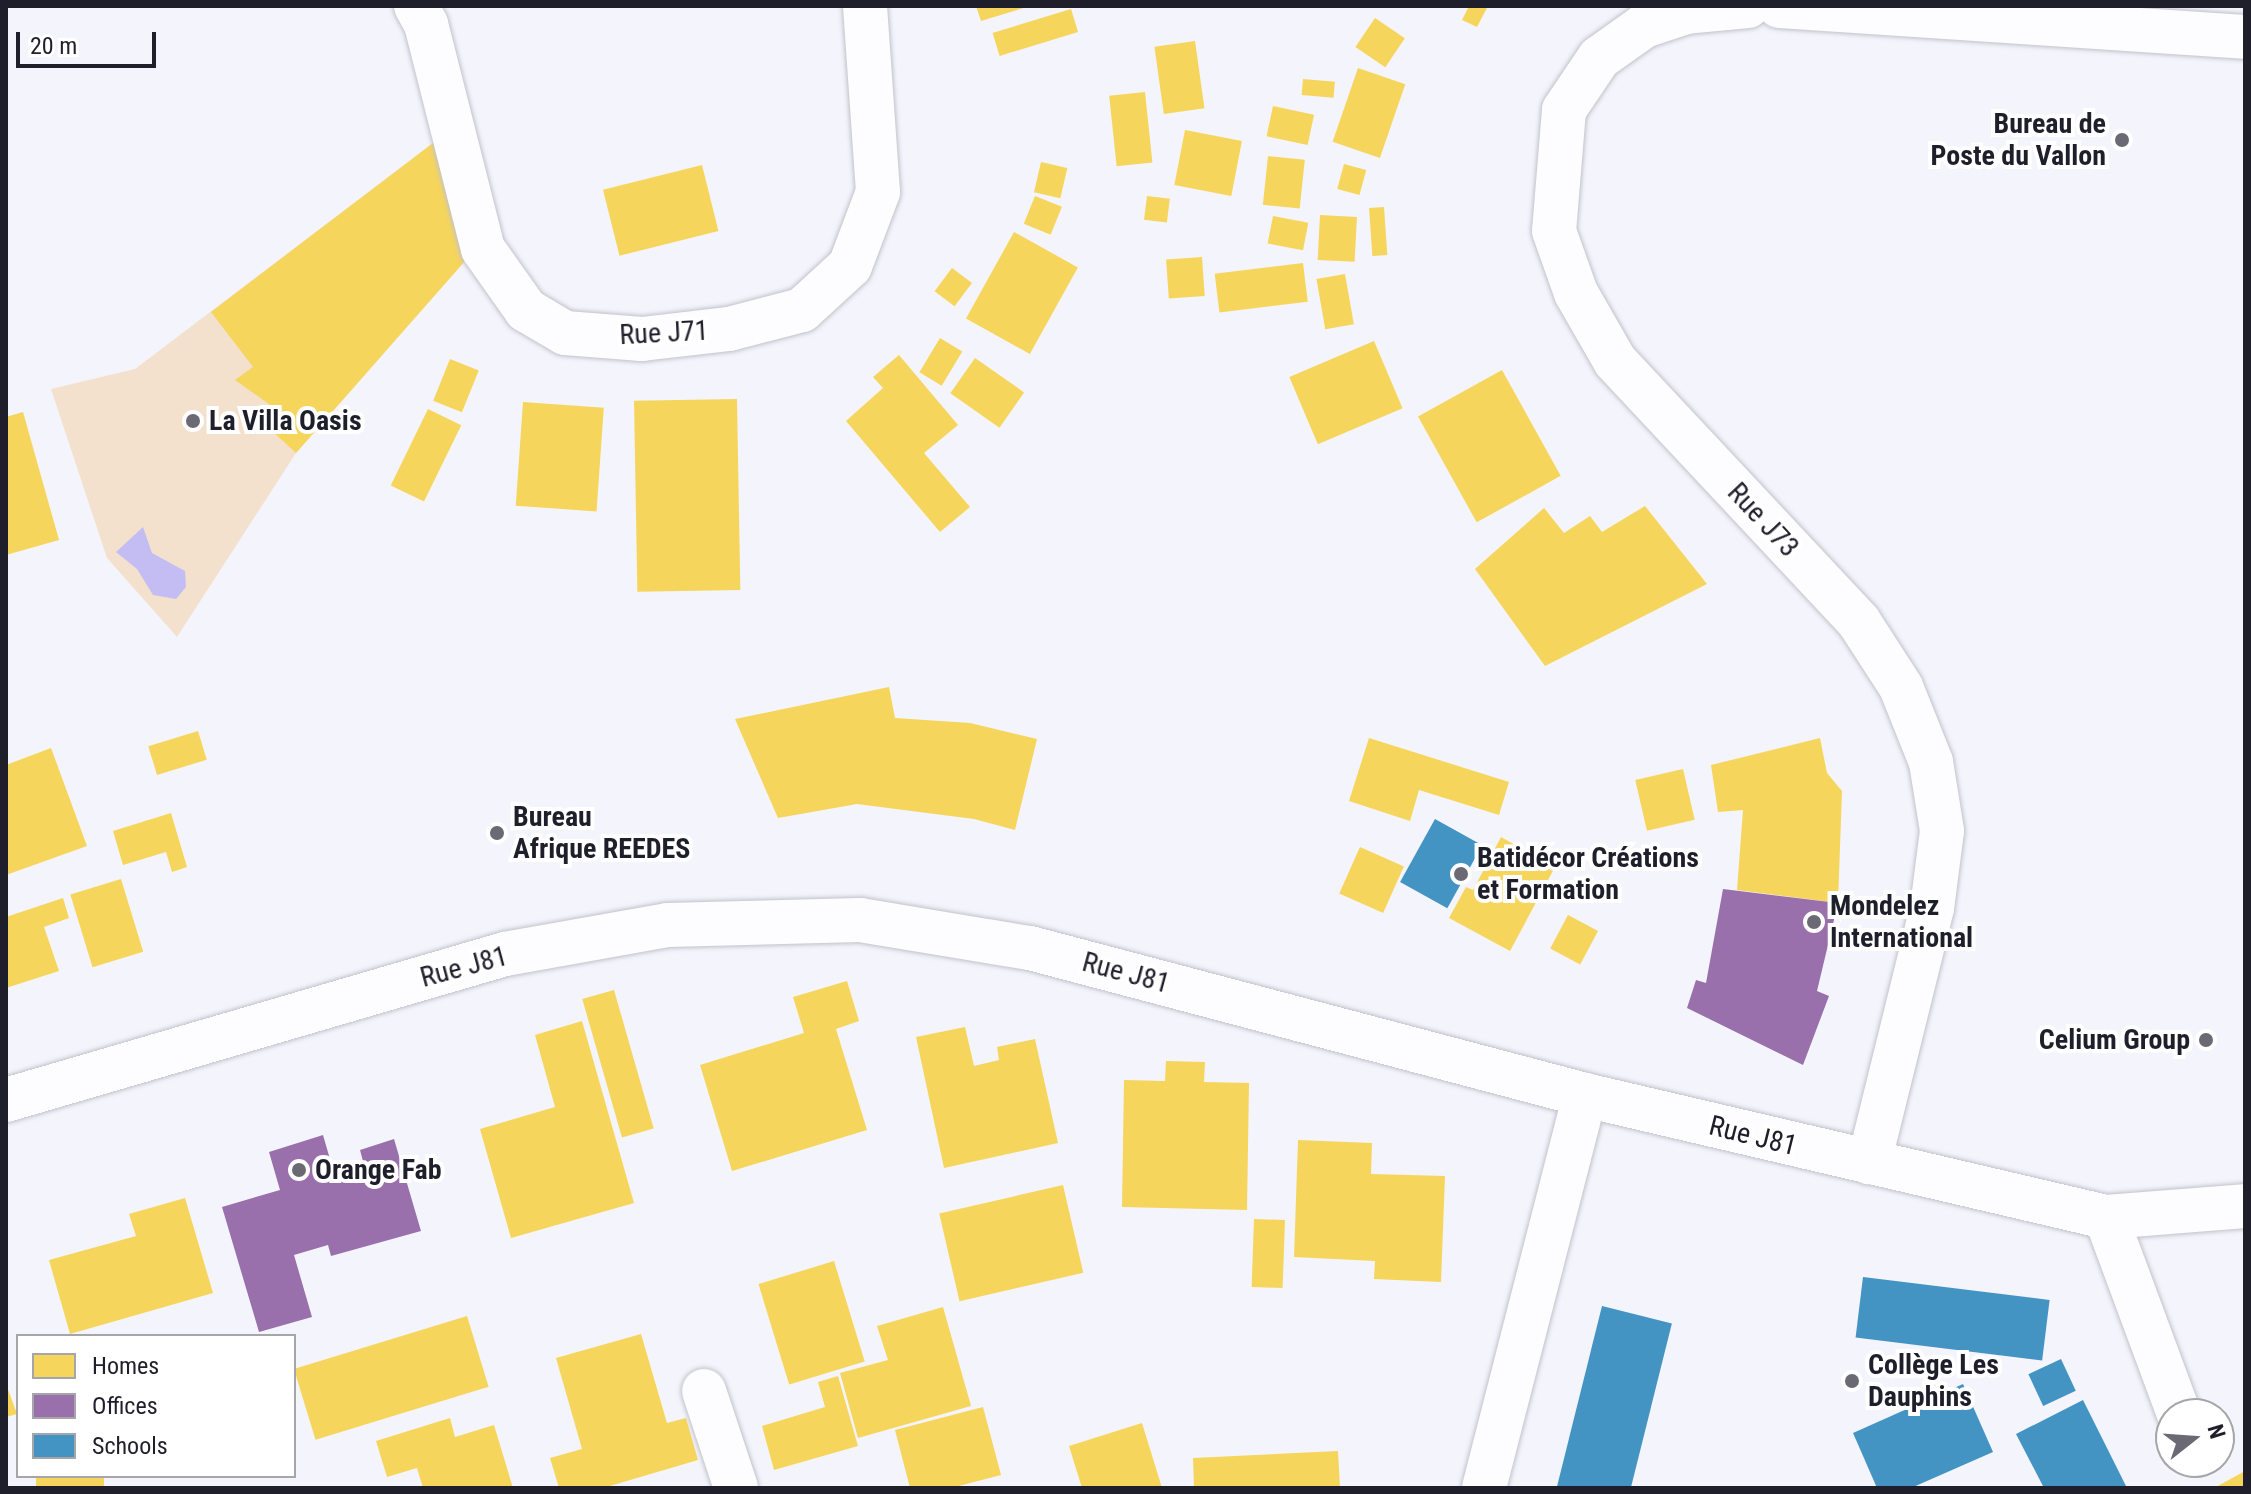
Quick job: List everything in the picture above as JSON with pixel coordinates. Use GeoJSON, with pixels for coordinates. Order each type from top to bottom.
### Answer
{"type":"FeatureCollection","features":[{"type":"Feature","properties":{"kind":"street","name":"Rue J71"},"geometry":{"type":"LineString","coordinates":[[416,6],[426,24],[483,249],[526,310],[565,333],[642,339],[729,329],[802,310],[850,266],[878,192],[865,6]]}},
{"type":"Feature","properties":{"kind":"street","name":"Rue J73"},"geometry":{"type":"LineString","coordinates":[[1748,6],[1686,12],[1644,26],[1599,58],[1564,110],[1554,231],[1576,293],[1615,361],[1859,622],[1901,687],[1931,762],[1942,831],[1932,908],[1869,1162]]}},
{"type":"Feature","properties":{"kind":"street"},"geometry":{"type":"LineString","coordinates":[[1779,6],[2245,37]]}},
{"type":"Feature","properties":{"kind":"street","name":"Rue J81"},"geometry":{"type":"LineString","coordinates":[[6,1100],[505,954],[668,925],[860,920],[1030,948],[1585,1095],[2106,1217],[2245,1206]]}},
{"type":"Feature","properties":{"kind":"street"},"geometry":{"type":"LineString","coordinates":[[1484,1488],[1585,1095]]}},
{"type":"Feature","properties":{"kind":"street"},"geometry":{"type":"LineString","coordinates":[[2106,1217],[2173,1398]]}},
{"type":"Feature","properties":{"kind":"street"},"geometry":{"type":"LineString","coordinates":[[704,1391],[736,1488]]}},
{"type":"Feature","properties":{"kind":"shaded area","name":"La Villa Oasis"},"geometry":{"type":"Polygon","coordinates":[[[437,140],[465,261],[296,453],[177,637],[107,558],[51,389],[135,369],[437,140]]]}},
{"type":"Feature","properties":{"kind":"shaded area"},"geometry":{"type":"Polygon","coordinates":[[[143,527],[152,553],[185,571],[186,587],[176,599],[153,595],[137,569],[116,552],[143,527]]]}},
{"type":"Feature","properties":{"kind":"building: Homes"},"geometry":{"type":"Polygon","coordinates":[[[976,6],[1027,6],[1027,7],[981,21],[976,6]]]}},
{"type":"Feature","properties":{"kind":"building: Homes"},"geometry":{"type":"Polygon","coordinates":[[[1469,6],[1488,6],[1477,27],[1462,20],[1469,6]]]}},
{"type":"Feature","properties":{"kind":"building: Homes"},"geometry":{"type":"Polygon","coordinates":[[[1071,9],[1078,32],[1000,56],[993,33],[1071,9]]]}},
{"type":"Feature","properties":{"kind":"building: Homes"},"geometry":{"type":"Polygon","coordinates":[[[1375,18],[1405,38],[1385,67],[1355,47],[1375,18]]]}},
{"type":"Feature","properties":{"kind":"building: Homes"},"geometry":{"type":"Polygon","coordinates":[[[1195,41],[1204,108],[1164,114],[1154,47],[1195,41]]]}},
{"type":"Feature","properties":{"kind":"building: Homes"},"geometry":{"type":"Polygon","coordinates":[[[1358,68],[1405,84],[1380,158],[1333,142],[1358,68]]]}},
{"type":"Feature","properties":{"kind":"building: Homes"},"geometry":{"type":"Polygon","coordinates":[[[1303,79],[1335,82],[1333,98],[1302,95],[1303,79]]]}},
{"type":"Feature","properties":{"kind":"building: Homes"},"geometry":{"type":"Polygon","coordinates":[[[1145,92],[1152,163],[1117,166],[1109,96],[1145,92]]]}},
{"type":"Feature","properties":{"kind":"building: Homes"},"geometry":{"type":"Polygon","coordinates":[[[1273,106],[1314,115],[1308,145],[1267,136],[1273,106]]]}},
{"type":"Feature","properties":{"kind":"building: Homes"},"geometry":{"type":"Polygon","coordinates":[[[1185,130],[1242,141],[1231,196],[1174,185],[1185,130]]]}},
{"type":"Feature","properties":{"kind":"building: Homes"},"geometry":{"type":"Polygon","coordinates":[[[437,140],[465,261],[296,453],[271,430],[283,414],[235,380],[253,367],[211,312],[437,140]]]}},
{"type":"Feature","properties":{"kind":"building: Homes"},"geometry":{"type":"Polygon","coordinates":[[[1268,156],[1305,160],[1300,209],[1263,205],[1268,156]]]}},
{"type":"Feature","properties":{"kind":"building: Homes"},"geometry":{"type":"Polygon","coordinates":[[[1041,162],[1067,168],[1060,198],[1034,192],[1041,162]]]}},
{"type":"Feature","properties":{"kind":"building: Homes"},"geometry":{"type":"Polygon","coordinates":[[[1344,164],[1366,170],[1359,195],[1337,189],[1344,164]]]}},
{"type":"Feature","properties":{"kind":"building: Homes"},"geometry":{"type":"Polygon","coordinates":[[[702,165],[718,231],[619,256],[603,190],[702,165]]]}},
{"type":"Feature","properties":{"kind":"building: Homes"},"geometry":{"type":"Polygon","coordinates":[[[1035,196],[1062,207],[1051,235],[1024,224],[1035,196]]]}},
{"type":"Feature","properties":{"kind":"building: Homes"},"geometry":{"type":"Polygon","coordinates":[[[1147,196],[1170,199],[1167,223],[1144,220],[1147,196]]]}},
{"type":"Feature","properties":{"kind":"building: Homes"},"geometry":{"type":"Polygon","coordinates":[[[1384,207],[1387,255],[1372,256],[1369,208],[1384,207]]]}},
{"type":"Feature","properties":{"kind":"building: Homes"},"geometry":{"type":"Polygon","coordinates":[[[1320,215],[1357,217],[1355,262],[1318,260],[1320,215]]]}},
{"type":"Feature","properties":{"kind":"building: Homes"},"geometry":{"type":"Polygon","coordinates":[[[1273,216],[1308,223],[1303,250],[1268,243],[1273,216]]]}},
{"type":"Feature","properties":{"kind":"building: Homes"},"geometry":{"type":"Polygon","coordinates":[[[1014,232],[1078,267],[1030,354],[966,319],[1014,232]]]}},
{"type":"Feature","properties":{"kind":"building: Homes"},"geometry":{"type":"Polygon","coordinates":[[[1202,257],[1205,296],[1169,298],[1166,260],[1202,257]]]}},
{"type":"Feature","properties":{"kind":"building: Homes"},"geometry":{"type":"Polygon","coordinates":[[[1303,263],[1308,302],[1219,313],[1215,274],[1303,263]]]}},
{"type":"Feature","properties":{"kind":"building: Homes"},"geometry":{"type":"Polygon","coordinates":[[[952,268],[972,283],[955,306],[935,291],[952,268]]]}},
{"type":"Feature","properties":{"kind":"building: Homes"},"geometry":{"type":"Polygon","coordinates":[[[1345,274],[1354,324],[1325,329],[1316,279],[1345,274]]]}},
{"type":"Feature","properties":{"kind":"building: Homes"},"geometry":{"type":"Polygon","coordinates":[[[940,338],[962,351],[942,386],[919,372],[940,338]]]}},
{"type":"Feature","properties":{"kind":"building: Homes"},"geometry":{"type":"Polygon","coordinates":[[[1374,341],[1403,408],[1318,444],[1289,377],[1374,341]]]}},
{"type":"Feature","properties":{"kind":"building: Homes"},"geometry":{"type":"Polygon","coordinates":[[[899,355],[958,425],[924,453],[970,507],[940,532],[846,421],[883,388],[873,377],[899,355]]]}},
{"type":"Feature","properties":{"kind":"building: Homes"},"geometry":{"type":"Polygon","coordinates":[[[975,358],[1024,392],[999,428],[950,393],[975,358]]]}},
{"type":"Feature","properties":{"kind":"building: Homes"},"geometry":{"type":"Polygon","coordinates":[[[450,359],[479,371],[462,412],[433,401],[450,359]]]}},
{"type":"Feature","properties":{"kind":"building: Homes"},"geometry":{"type":"Polygon","coordinates":[[[1502,370],[1561,476],[1477,522],[1418,417],[1502,370]]]}},
{"type":"Feature","properties":{"kind":"building: Homes"},"geometry":{"type":"Polygon","coordinates":[[[737,399],[740,590],[637,592],[634,401],[737,399]]]}},
{"type":"Feature","properties":{"kind":"building: Homes"},"geometry":{"type":"Polygon","coordinates":[[[523,402],[604,408],[597,511],[516,506],[523,402]]]}},
{"type":"Feature","properties":{"kind":"building: Homes"},"geometry":{"type":"Polygon","coordinates":[[[428,409],[461,425],[424,502],[391,485],[428,409]]]}},
{"type":"Feature","properties":{"kind":"building: Homes"},"geometry":{"type":"Polygon","coordinates":[[[23,412],[59,540],[6,555],[6,417],[23,412]]]}},
{"type":"Feature","properties":{"kind":"building: Homes"},"geometry":{"type":"Polygon","coordinates":[[[1645,506],[1707,584],[1545,666],[1475,569],[1544,508],[1564,533],[1590,516],[1602,532],[1645,506]]]}},
{"type":"Feature","properties":{"kind":"building: Homes"},"geometry":{"type":"Polygon","coordinates":[[[889,687],[895,718],[970,723],[1037,739],[1015,830],[974,819],[857,804],[778,818],[735,719],[889,687]]]}},
{"type":"Feature","properties":{"kind":"building: Homes"},"geometry":{"type":"Polygon","coordinates":[[[198,731],[207,760],[157,775],[148,746],[198,731]]]}},
{"type":"Feature","properties":{"kind":"building: Homes"},"geometry":{"type":"Polygon","coordinates":[[[1369,738],[1509,782],[1499,815],[1419,790],[1410,821],[1349,801],[1369,738]]]}},
{"type":"Feature","properties":{"kind":"building: Homes"},"geometry":{"type":"Polygon","coordinates":[[[1820,738],[1827,773],[1842,791],[1838,903],[1737,890],[1743,810],[1718,812],[1711,765],[1820,738]]]}},
{"type":"Feature","properties":{"kind":"building: Homes"},"geometry":{"type":"Polygon","coordinates":[[[51,748],[87,846],[6,875],[6,765],[51,748]]]}},
{"type":"Feature","properties":{"kind":"building: Homes"},"geometry":{"type":"Polygon","coordinates":[[[1683,769],[1695,820],[1647,831],[1635,780],[1683,769]]]}},
{"type":"Feature","properties":{"kind":"building: Homes"},"geometry":{"type":"Polygon","coordinates":[[[171,813],[187,867],[172,872],[166,852],[123,865],[113,831],[171,813]]]}},
{"type":"Feature","properties":{"kind":"building: Homes"},"geometry":{"type":"Polygon","coordinates":[[[1501,837],[1555,867],[1510,951],[1449,918],[1466,887],[1473,890],[1501,837]]]}},
{"type":"Feature","properties":{"kind":"building: Homes"},"geometry":{"type":"Polygon","coordinates":[[[1360,847],[1404,867],[1383,913],[1339,894],[1360,847]]]}},
{"type":"Feature","properties":{"kind":"building: Homes"},"geometry":{"type":"Polygon","coordinates":[[[121,879],[143,952],[93,967],[70,894],[121,879]]]}},
{"type":"Feature","properties":{"kind":"building: Homes"},"geometry":{"type":"Polygon","coordinates":[[[63,898],[69,918],[44,927],[59,971],[6,988],[6,917],[63,898]]]}},
{"type":"Feature","properties":{"kind":"building: Homes"},"geometry":{"type":"Polygon","coordinates":[[[1568,915],[1598,931],[1580,965],[1550,949],[1568,915]]]}},
{"type":"Feature","properties":{"kind":"building: Homes"},"geometry":{"type":"Polygon","coordinates":[[[847,981],[859,1021],[836,1029],[867,1130],[732,1171],[700,1065],[804,1033],[793,997],[847,981]]]}},
{"type":"Feature","properties":{"kind":"building: Homes"},"geometry":{"type":"Polygon","coordinates":[[[614,990],[654,1128],[622,1138],[582,999],[614,990]]]}},
{"type":"Feature","properties":{"kind":"building: Homes"},"geometry":{"type":"Polygon","coordinates":[[[582,1021],[634,1203],[511,1238],[480,1129],[555,1107],[535,1035],[582,1021]]]}},
{"type":"Feature","properties":{"kind":"building: Homes"},"geometry":{"type":"Polygon","coordinates":[[[965,1027],[974,1066],[999,1060],[997,1047],[1035,1039],[1058,1143],[944,1168],[916,1037],[965,1027]]]}},
{"type":"Feature","properties":{"kind":"building: Homes"},"geometry":{"type":"Polygon","coordinates":[[[1166,1061],[1205,1062],[1204,1082],[1249,1083],[1247,1210],[1122,1207],[1124,1080],[1165,1081],[1166,1061]]]}},
{"type":"Feature","properties":{"kind":"building: Homes"},"geometry":{"type":"Polygon","coordinates":[[[1298,1140],[1372,1143],[1371,1174],[1445,1176],[1441,1282],[1374,1279],[1375,1261],[1294,1257],[1298,1140]]]}},
{"type":"Feature","properties":{"kind":"building: Homes"},"geometry":{"type":"Polygon","coordinates":[[[1063,1185],[1083,1273],[960,1301],[939,1214],[1063,1185]]]}},
{"type":"Feature","properties":{"kind":"building: Homes"},"geometry":{"type":"Polygon","coordinates":[[[185,1198],[213,1293],[70,1334],[49,1260],[136,1236],[129,1214],[185,1198]]]}},
{"type":"Feature","properties":{"kind":"building: Homes"},"geometry":{"type":"Polygon","coordinates":[[[1254,1219],[1285,1220],[1283,1288],[1252,1287],[1254,1219]]]}},
{"type":"Feature","properties":{"kind":"building: Homes"},"geometry":{"type":"Polygon","coordinates":[[[834,1261],[865,1361],[789,1385],[758,1284],[834,1261]]]}},
{"type":"Feature","properties":{"kind":"building: Homes"},"geometry":{"type":"Polygon","coordinates":[[[943,1307],[971,1406],[858,1438],[840,1373],[888,1360],[877,1326],[943,1307]]]}},
{"type":"Feature","properties":{"kind":"building: Homes"},"geometry":{"type":"Polygon","coordinates":[[[467,1316],[489,1387],[316,1440],[296,1368],[467,1316]]]}},
{"type":"Feature","properties":{"kind":"building: Homes"},"geometry":{"type":"Polygon","coordinates":[[[641,1334],[667,1423],[686,1418],[698,1460],[603,1488],[559,1488],[550,1458],[582,1449],[556,1358],[641,1334]]]}},
{"type":"Feature","properties":{"kind":"building: Homes"},"geometry":{"type":"Polygon","coordinates":[[[838,1376],[858,1446],[774,1470],[762,1426],[825,1407],[818,1382],[838,1376]]]}},
{"type":"Feature","properties":{"kind":"building: Homes"},"geometry":{"type":"Polygon","coordinates":[[[6,1384],[16,1414],[6,1417],[6,1384]]]}},
{"type":"Feature","properties":{"kind":"building: Homes"},"geometry":{"type":"Polygon","coordinates":[[[983,1407],[1001,1475],[951,1488],[910,1488],[895,1430],[983,1407]]]}},
{"type":"Feature","properties":{"kind":"building: Homes"},"geometry":{"type":"Polygon","coordinates":[[[450,1418],[455,1437],[494,1425],[513,1488],[423,1488],[417,1468],[387,1477],[376,1441],[450,1418]]]}},
{"type":"Feature","properties":{"kind":"building: Homes"},"geometry":{"type":"Polygon","coordinates":[[[1142,1423],[1162,1488],[1082,1488],[1069,1446],[1142,1423]]]}},
{"type":"Feature","properties":{"kind":"building: Homes"},"geometry":{"type":"Polygon","coordinates":[[[1338,1451],[1340,1488],[1194,1488],[1193,1458],[1338,1451]]]}},
{"type":"Feature","properties":{"kind":"building: Homes"},"geometry":{"type":"Polygon","coordinates":[[[2245,1471],[2245,1488],[2214,1488],[2235,1478],[2245,1471]]]}},
{"type":"Feature","properties":{"kind":"building: Homes"},"geometry":{"type":"Polygon","coordinates":[[[36,1478],[104,1478],[104,1488],[36,1488],[36,1478]]]}},
{"type":"Feature","properties":{"kind":"building: Offices"},"geometry":{"type":"Polygon","coordinates":[[[1723,889],[1838,903],[1817,991],[1829,996],[1803,1065],[1687,1008],[1696,980],[1706,983],[1723,889]]]}},
{"type":"Feature","properties":{"kind":"building: Offices"},"geometry":{"type":"Polygon","coordinates":[[[323,1135],[334,1173],[364,1165],[360,1150],[394,1139],[421,1231],[331,1256],[328,1245],[294,1255],[312,1317],[259,1332],[222,1207],[280,1190],[269,1152],[323,1135]]]}},
{"type":"Feature","properties":{"kind":"building: Schools"},"geometry":{"type":"Polygon","coordinates":[[[1435,819],[1482,845],[1447,908],[1400,882],[1435,819]]]}},
{"type":"Feature","properties":{"kind":"building: Schools"},"geometry":{"type":"Polygon","coordinates":[[[1863,1277],[2050,1300],[2042,1360],[1856,1338],[1863,1277]]]}},
{"type":"Feature","properties":{"kind":"building: Schools"},"geometry":{"type":"Polygon","coordinates":[[[1602,1306],[1672,1323],[1631,1488],[1557,1487],[1602,1306]]]}},
{"type":"Feature","properties":{"kind":"building: Schools"},"geometry":{"type":"Polygon","coordinates":[[[2061,1359],[2076,1391],[2043,1406],[2028,1374],[2061,1359]]]}},
{"type":"Feature","properties":{"kind":"building: Schools"},"geometry":{"type":"Polygon","coordinates":[[[1963,1384],[1993,1452],[1911,1488],[1877,1488],[1853,1433],[1963,1384]]]}},
{"type":"Feature","properties":{"kind":"building: Schools"},"geometry":{"type":"Polygon","coordinates":[[[2083,1400],[2127,1488],[2044,1488],[2016,1434],[2083,1400]]]}},
{"type":"Feature","properties":{"kind":"place","name":"Bureau de Poste du Vallon"},"geometry":{"type":"Point","coordinates":[2122,140]}},
{"type":"Feature","properties":{"kind":"place","name":"La Villa Oasis"},"geometry":{"type":"Point","coordinates":[193,421]}},
{"type":"Feature","properties":{"kind":"place","name":"Bureau Afrique REEDES"},"geometry":{"type":"Point","coordinates":[497,833]}},
{"type":"Feature","properties":{"kind":"place","name":"Batidécor Créations et Formation"},"geometry":{"type":"Point","coordinates":[1461,874]}},
{"type":"Feature","properties":{"kind":"place","name":"Mondelez International"},"geometry":{"type":"Point","coordinates":[1814,922]}},
{"type":"Feature","properties":{"kind":"place","name":"Celium Group"},"geometry":{"type":"Point","coordinates":[2206,1040]}},
{"type":"Feature","properties":{"kind":"place","name":"Orange Fab"},"geometry":{"type":"Point","coordinates":[299,1170]}},
{"type":"Feature","properties":{"kind":"place","name":"Collège Les Dauphins"},"geometry":{"type":"Point","coordinates":[1852,1381]}}]}
